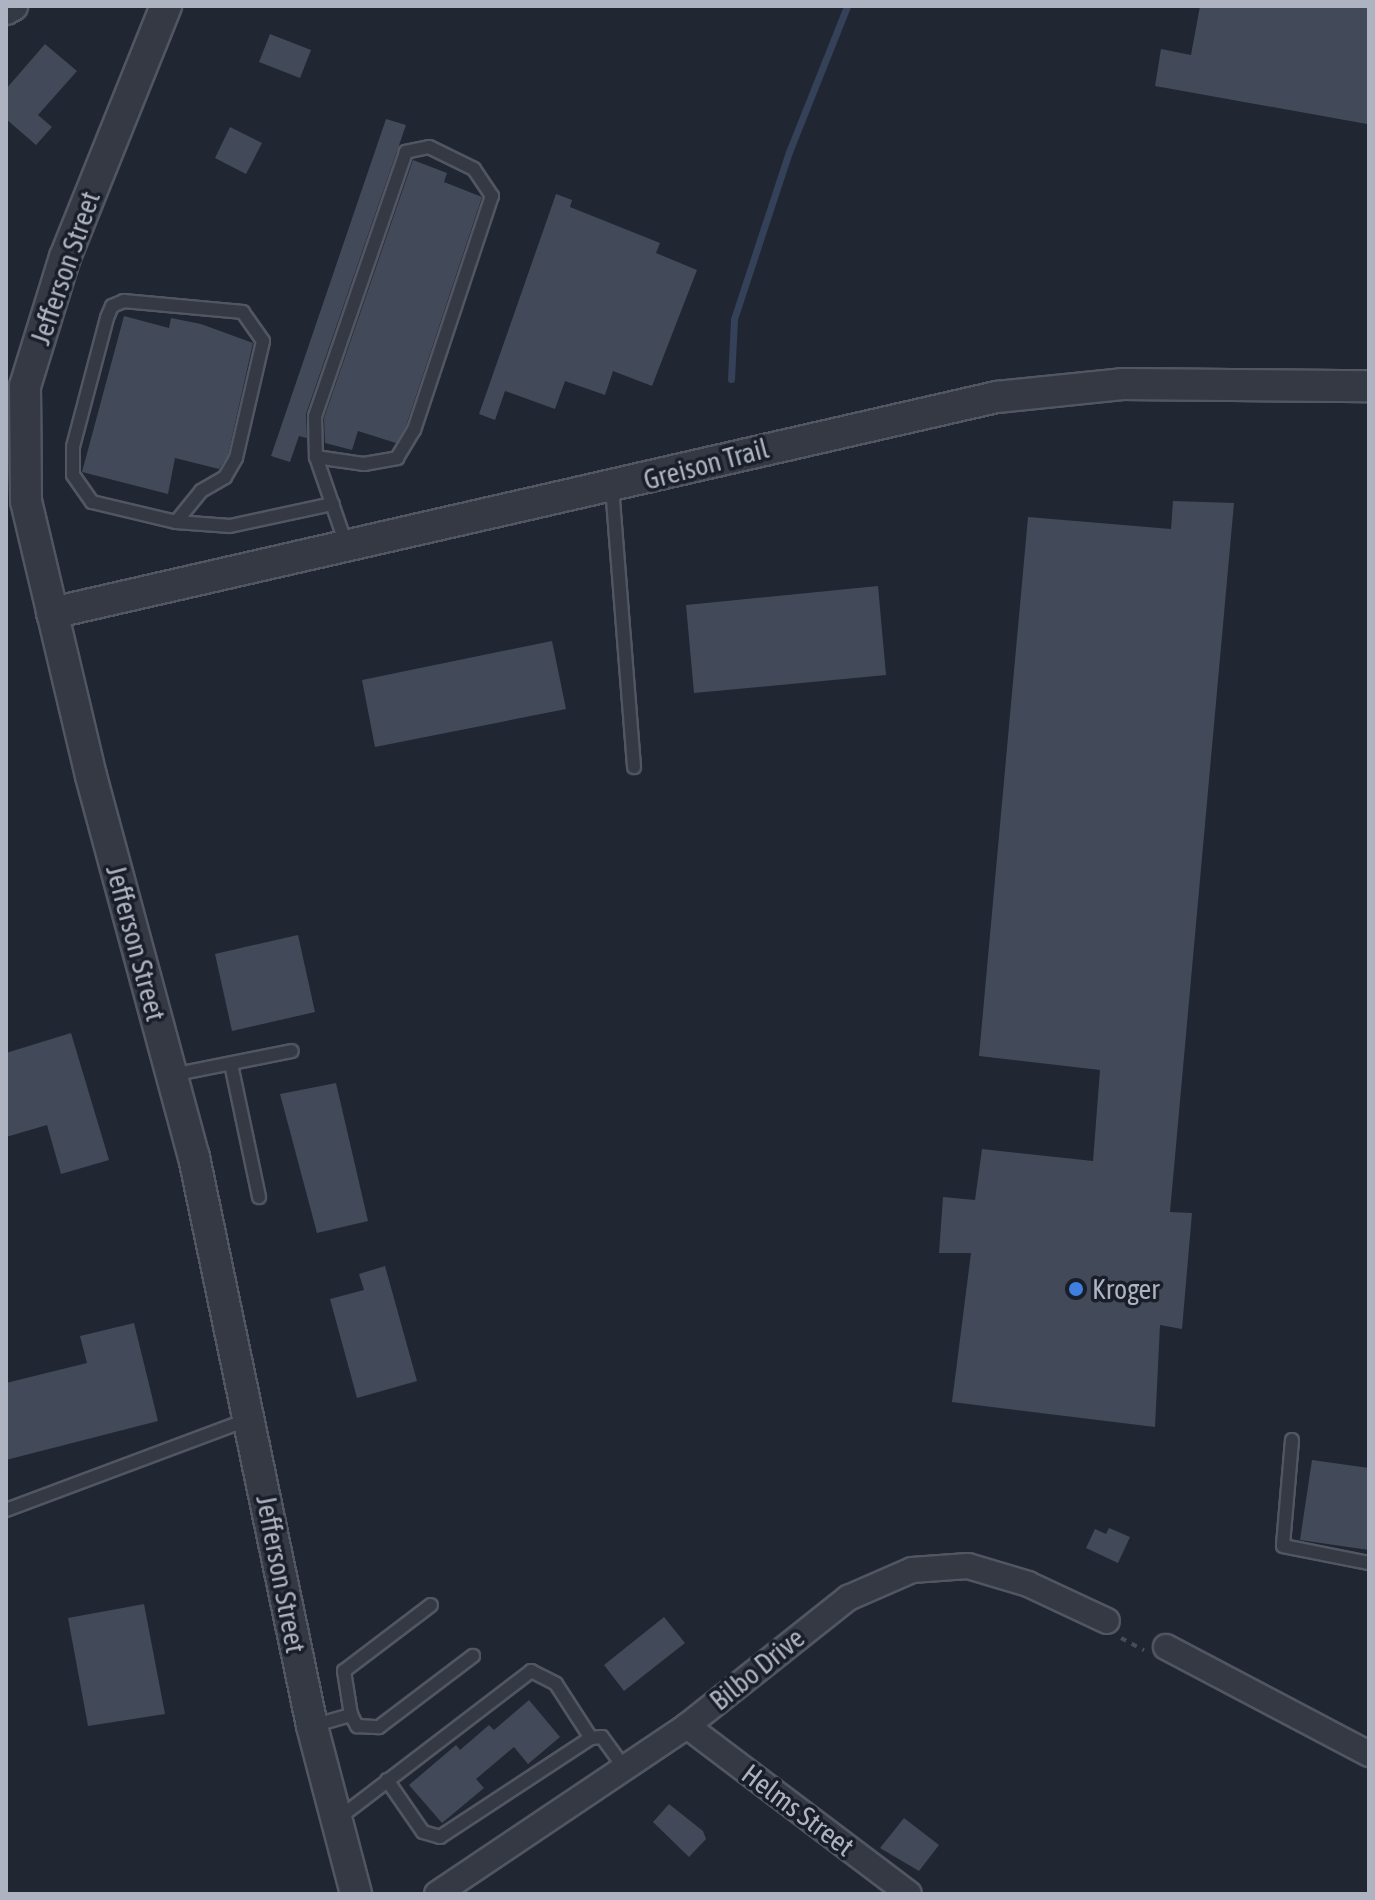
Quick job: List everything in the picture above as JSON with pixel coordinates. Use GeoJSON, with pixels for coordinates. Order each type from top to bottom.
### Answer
{"type":"FeatureCollection","features":[{"type":"Feature","properties":{"kind":"street"},"geometry":{"type":"LineString","coordinates":[[6,9],[12,6]]}},
{"type":"Feature","properties":{"kind":"street","name":"Jefferson Street"},"geometry":{"type":"LineString","coordinates":[[166,6],[65,257],[25,386],[26,501],[52,613],[172,1075],[252,1418],[312,1726],[356,1894]]}},
{"type":"Feature","properties":{"kind":"street","name":"Greison Trail"},"geometry":{"type":"LineString","coordinates":[[52,613],[997,397],[1122,384],[1369,386]]}},
{"type":"Feature","properties":{"kind":"street","name":"Bilbo Drive"},"geometry":{"type":"LineString","coordinates":[[437,1894],[687,1726],[848,1598],[912,1570],[968,1566],[1028,1584],[1107,1621]]}},
{"type":"Feature","properties":{"kind":"street"},"geometry":{"type":"LineString","coordinates":[[1166,1647],[1369,1754]]}},
{"type":"Feature","properties":{"kind":"street","name":"Helms Street"},"geometry":{"type":"LineString","coordinates":[[687,1726],[909,1894]]}},
{"type":"Feature","properties":{"kind":"lane"},"geometry":{"type":"LineString","coordinates":[[316,457],[364,464],[397,458],[414,430],[492,196],[474,169],[429,147],[406,152],[315,417],[316,457],[347,547]]}},
{"type":"Feature","properties":{"kind":"lane"},"geometry":{"type":"LineString","coordinates":[[176,522],[201,491],[225,477],[236,458],[263,341],[243,312],[124,301],[112,306],[107,318],[73,447],[73,475],[92,502],[176,522],[230,526],[333,504]]}},
{"type":"Feature","properties":{"kind":"lane"},"geometry":{"type":"LineString","coordinates":[[612,487],[634,767]]}},
{"type":"Feature","properties":{"kind":"lane"},"geometry":{"type":"LineString","coordinates":[[172,1075],[292,1051]]}},
{"type":"Feature","properties":{"kind":"lane"},"geometry":{"type":"LineString","coordinates":[[231,1064],[259,1197]]}},
{"type":"Feature","properties":{"kind":"lane"},"geometry":{"type":"LineString","coordinates":[[6,1510],[252,1418]]}},
{"type":"Feature","properties":{"kind":"lane"},"geometry":{"type":"LineString","coordinates":[[1292,1440],[1283,1546],[1369,1563]]}},
{"type":"Feature","properties":{"kind":"lane"},"geometry":{"type":"LineString","coordinates":[[431,1605],[344,1671],[351,1715],[357,1726],[379,1727],[473,1656]]}},
{"type":"Feature","properties":{"kind":"lane"},"geometry":{"type":"LineString","coordinates":[[337,1820],[531,1671],[556,1684],[591,1738]]}},
{"type":"Feature","properties":{"kind":"lane"},"geometry":{"type":"LineString","coordinates":[[312,1726],[351,1715]]}},
{"type":"Feature","properties":{"kind":"lane"},"geometry":{"type":"LineString","coordinates":[[387,1780],[418,1824],[440,1837],[591,1738],[602,1737],[624,1767]]}},
{"type":"Feature","properties":{"kind":"path"},"geometry":{"type":"LineString","coordinates":[[1107,1621],[1141,1650],[1166,1647]]}},
{"type":"Feature","properties":{"kind":"building"},"geometry":{"type":"Polygon","coordinates":[[[1200,6],[1369,6],[1367,124],[1155,86],[1161,49],[1191,55],[1200,6]]]}},
{"type":"Feature","properties":{"kind":"building"},"geometry":{"type":"Polygon","coordinates":[[[270,34],[311,50],[300,78],[259,62],[270,34]]]}},
{"type":"Feature","properties":{"kind":"building"},"geometry":{"type":"Polygon","coordinates":[[[45,44],[77,71],[38,115],[52,127],[36,145],[6,119],[6,89],[45,44]]]}},
{"type":"Feature","properties":{"kind":"building"},"geometry":{"type":"Polygon","coordinates":[[[386,119],[406,125],[306,414],[307,438],[299,436],[290,462],[271,456],[386,119]]]}},
{"type":"Feature","properties":{"kind":"building"},"geometry":{"type":"Polygon","coordinates":[[[230,127],[262,143],[246,174],[215,158],[230,127]]]}},
{"type":"Feature","properties":{"kind":"building"},"geometry":{"type":"Polygon","coordinates":[[[413,160],[447,173],[444,182],[482,197],[406,426],[396,443],[358,431],[352,450],[325,443],[324,418],[413,160]]]}},
{"type":"Feature","properties":{"kind":"building"},"geometry":{"type":"Polygon","coordinates":[[[556,194],[572,200],[570,207],[660,243],[656,253],[697,270],[652,386],[613,371],[605,395],[565,381],[555,409],[505,391],[495,420],[479,414],[556,194]]]}},
{"type":"Feature","properties":{"kind":"building"},"geometry":{"type":"Polygon","coordinates":[[[124,316],[169,328],[171,318],[201,324],[253,343],[228,455],[219,469],[175,458],[168,494],[82,472],[124,316]]]}},
{"type":"Feature","properties":{"kind":"building"},"geometry":{"type":"Polygon","coordinates":[[[1173,501],[1234,503],[1170,1212],[1192,1213],[1182,1329],[1160,1325],[1155,1427],[952,1402],[971,1253],[939,1253],[943,1197],[975,1200],[982,1149],[1093,1161],[1100,1070],[979,1056],[1028,517],[1171,529],[1173,501]]]}},
{"type":"Feature","properties":{"kind":"building"},"geometry":{"type":"Polygon","coordinates":[[[878,586],[886,675],[694,693],[686,605],[878,586]]]}},
{"type":"Feature","properties":{"kind":"building"},"geometry":{"type":"Polygon","coordinates":[[[552,641],[566,709],[375,747],[362,680],[552,641]]]}},
{"type":"Feature","properties":{"kind":"building"},"geometry":{"type":"Polygon","coordinates":[[[298,935],[315,1012],[232,1031],[215,954],[298,935]]]}},
{"type":"Feature","properties":{"kind":"building"},"geometry":{"type":"Polygon","coordinates":[[[71,1033],[109,1160],[61,1174],[47,1125],[6,1137],[6,1053],[71,1033]]]}},
{"type":"Feature","properties":{"kind":"building"},"geometry":{"type":"Polygon","coordinates":[[[336,1083],[368,1221],[317,1233],[280,1094],[336,1083]]]}},
{"type":"Feature","properties":{"kind":"building"},"geometry":{"type":"Polygon","coordinates":[[[385,1266],[417,1381],[357,1398],[330,1299],[364,1290],[359,1274],[385,1266]]]}},
{"type":"Feature","properties":{"kind":"building"},"geometry":{"type":"Polygon","coordinates":[[[134,1323],[158,1421],[6,1460],[6,1383],[87,1363],[80,1336],[134,1323]]]}},
{"type":"Feature","properties":{"kind":"building"},"geometry":{"type":"Polygon","coordinates":[[[1312,1460],[1369,1468],[1369,1550],[1300,1540],[1312,1460]]]}},
{"type":"Feature","properties":{"kind":"building"},"geometry":{"type":"Polygon","coordinates":[[[1109,1528],[1130,1537],[1118,1563],[1086,1548],[1095,1529],[1106,1534],[1109,1528]]]}},
{"type":"Feature","properties":{"kind":"building"},"geometry":{"type":"Polygon","coordinates":[[[144,1604],[165,1714],[88,1726],[68,1618],[144,1604]]]}},
{"type":"Feature","properties":{"kind":"building"},"geometry":{"type":"Polygon","coordinates":[[[664,1617],[685,1643],[624,1691],[604,1665],[664,1617]]]}},
{"type":"Feature","properties":{"kind":"building"},"geometry":{"type":"Polygon","coordinates":[[[529,1700],[560,1737],[528,1764],[514,1747],[476,1779],[484,1788],[442,1823],[409,1785],[456,1745],[460,1750],[489,1725],[494,1730],[529,1700]]]}},
{"type":"Feature","properties":{"kind":"building"},"geometry":{"type":"Polygon","coordinates":[[[669,1804],[703,1831],[706,1839],[689,1857],[653,1822],[669,1804]]]}},
{"type":"Feature","properties":{"kind":"building"},"geometry":{"type":"Polygon","coordinates":[[[904,1818],[939,1845],[919,1871],[880,1848],[904,1818]]]}},
{"type":"Feature","properties":{"kind":"waterway"},"geometry":{"type":"LineString","coordinates":[[731,379],[734,319],[789,152],[847,6]]}},
{"type":"Feature","properties":{"kind":"place","name":"Kroger"},"geometry":{"type":"Point","coordinates":[1076,1289]}}]}
